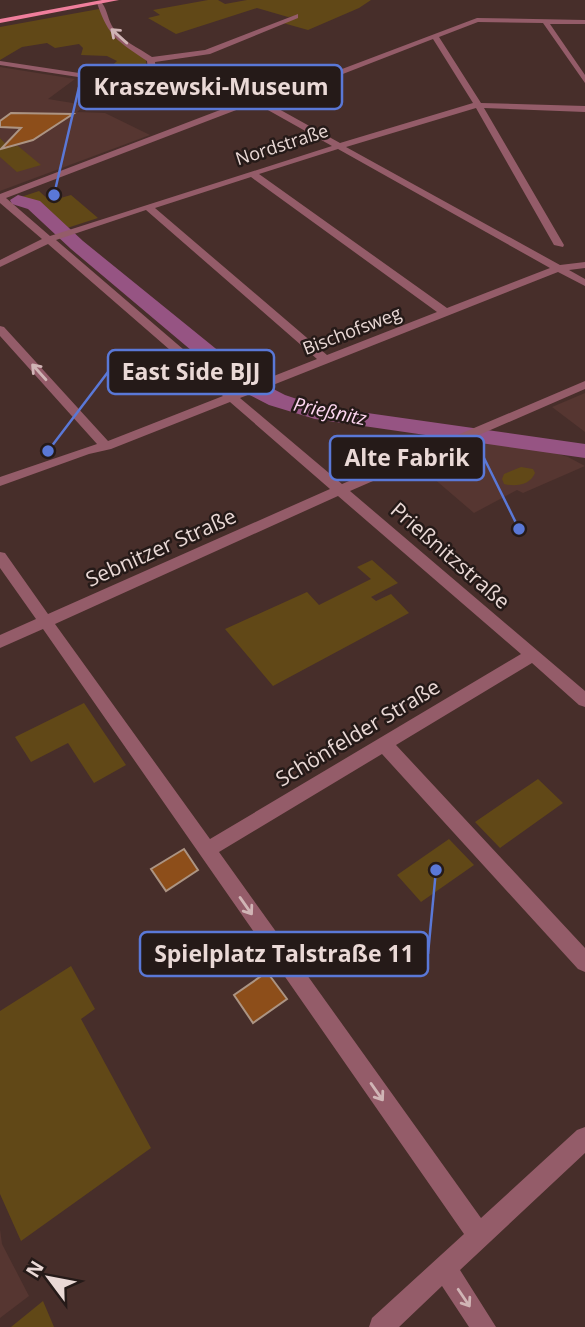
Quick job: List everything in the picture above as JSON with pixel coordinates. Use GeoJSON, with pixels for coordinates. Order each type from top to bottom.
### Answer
{"type":"FeatureCollection","features":[{"type":"Feature","properties":{"kind":"main road"},"geometry":{"type":"LineString","coordinates":[[0,21],[115,0]]}},
{"type":"Feature","properties":{"kind":"street"},"geometry":{"type":"LineString","coordinates":[[100,3],[108,25],[116,36],[150,60],[207,52],[295,16]]}},
{"type":"Feature","properties":{"kind":"street"},"geometry":{"type":"LineString","coordinates":[[261,103],[477,20],[585,22]]}},
{"type":"Feature","properties":{"kind":"street"},"geometry":{"type":"LineString","coordinates":[[545,21],[585,81]]}},
{"type":"Feature","properties":{"kind":"street"},"geometry":{"type":"LineString","coordinates":[[435,36],[559,245]]}},
{"type":"Feature","properties":{"kind":"street"},"geometry":{"type":"LineString","coordinates":[[146,86],[153,80],[150,60]]}},
{"type":"Feature","properties":{"kind":"street"},"geometry":{"type":"LineString","coordinates":[[0,63],[261,103],[585,283]]}},
{"type":"Feature","properties":{"kind":"street"},"geometry":{"type":"LineString","coordinates":[[0,198],[250,102]]}},
{"type":"Feature","properties":{"kind":"street","name":"Nordstraße"},"geometry":{"type":"LineString","coordinates":[[0,264],[65,233],[477,104],[585,109]]}},
{"type":"Feature","properties":{"kind":"street"},"geometry":{"type":"LineString","coordinates":[[251,173],[446,313]]}},
{"type":"Feature","properties":{"kind":"street","name":"Prießnitzstraße"},"geometry":{"type":"LineString","coordinates":[[0,198],[585,700]]}},
{"type":"Feature","properties":{"kind":"street"},"geometry":{"type":"LineString","coordinates":[[148,207],[326,360]]}},
{"type":"Feature","properties":{"kind":"street","name":"Bischofsweg"},"geometry":{"type":"LineString","coordinates":[[0,482],[86,450],[106,446],[559,268],[585,265]]}},
{"type":"Feature","properties":{"kind":"street"},"geometry":{"type":"LineString","coordinates":[[0,329],[106,446]]}},
{"type":"Feature","properties":{"kind":"street","name":"Sebnitzer Straße"},"geometry":{"type":"LineString","coordinates":[[0,642],[340,490],[585,385]]}},
{"type":"Feature","properties":{"kind":"street"},"geometry":{"type":"LineString","coordinates":[[0,557],[479,1235]]}},
{"type":"Feature","properties":{"kind":"street","name":"Schönfelder Straße"},"geometry":{"type":"LineString","coordinates":[[207,850],[533,655]]}},
{"type":"Feature","properties":{"kind":"street"},"geometry":{"type":"LineString","coordinates":[[385,745],[585,962]]}},
{"type":"Feature","properties":{"kind":"street"},"geometry":{"type":"LineString","coordinates":[[381,1327],[585,1138]]}},
{"type":"Feature","properties":{"kind":"street"},"geometry":{"type":"LineString","coordinates":[[444,1268],[484,1327]]}},
{"type":"Feature","properties":{"kind":"shaded area"},"geometry":{"type":"Polygon","coordinates":[[[218,0],[225,4],[247,0],[371,0],[308,30],[283,23],[296,16],[288,17],[257,8],[176,34],[148,18],[160,15],[153,10],[218,0]]]}},
{"type":"Feature","properties":{"kind":"shaded area"},"geometry":{"type":"Polygon","coordinates":[[[99,9],[113,36],[146,60],[147,79],[138,82],[101,76],[117,61],[107,56],[81,55],[83,48],[79,44],[55,48],[47,43],[22,47],[0,60],[0,27],[99,9]]]}},
{"type":"Feature","properties":{"kind":"shaded area"},"geometry":{"type":"Polygon","coordinates":[[[0,67],[75,79],[48,99],[85,105],[77,112],[105,113],[150,135],[0,191],[0,157],[10,148],[0,138],[0,67]]]}},
{"type":"Feature","properties":{"kind":"shaded area"},"geometry":{"type":"Polygon","coordinates":[[[0,138],[9,147],[18,146],[41,165],[17,172],[0,157],[0,138]]]}},
{"type":"Feature","properties":{"kind":"shaded area"},"geometry":{"type":"Polygon","coordinates":[[[39,191],[50,201],[71,195],[98,218],[67,228],[38,203],[18,198],[39,191]]]}},
{"type":"Feature","properties":{"kind":"shaded area"},"geometry":{"type":"Polygon","coordinates":[[[585,393],[585,432],[552,407],[585,393]]]}},
{"type":"Feature","properties":{"kind":"shaded area"},"geometry":{"type":"Polygon","coordinates":[[[481,437],[539,448],[568,457],[585,466],[523,493],[517,490],[474,513],[418,465],[481,437]]]}},
{"type":"Feature","properties":{"kind":"shaded area"},"geometry":{"type":"Polygon","coordinates":[[[521,467],[533,469],[533,477],[518,485],[504,484],[504,474],[521,467]]]}},
{"type":"Feature","properties":{"kind":"shaded area"},"geometry":{"type":"Polygon","coordinates":[[[372,560],[398,583],[371,597],[376,601],[391,594],[409,613],[273,686],[225,629],[307,592],[319,605],[371,579],[357,567],[372,560]]]}},
{"type":"Feature","properties":{"kind":"shaded area"},"geometry":{"type":"Polygon","coordinates":[[[84,703],[126,765],[94,783],[68,743],[31,762],[15,737],[84,703]]]}},
{"type":"Feature","properties":{"kind":"shaded area"},"geometry":{"type":"Polygon","coordinates":[[[538,779],[563,803],[500,848],[475,822],[538,779]]]}},
{"type":"Feature","properties":{"kind":"shaded area"},"geometry":{"type":"Polygon","coordinates":[[[449,839],[474,865],[421,902],[397,875],[449,839]]]}},
{"type":"Feature","properties":{"kind":"shaded area"},"geometry":{"type":"Polygon","coordinates":[[[71,966],[95,1009],[81,1019],[151,1148],[21,1241],[0,1194],[0,1011],[71,966]]]}},
{"type":"Feature","properties":{"kind":"shaded area"},"geometry":{"type":"Polygon","coordinates":[[[0,1229],[2,1244],[29,1296],[0,1318],[0,1229]]]}},
{"type":"Feature","properties":{"kind":"shaded area"},"geometry":{"type":"Polygon","coordinates":[[[43,1301],[54,1327],[11,1327],[43,1301]]]}},
{"type":"Feature","properties":{"kind":"building"},"geometry":{"type":"Polygon","coordinates":[[[11,113],[73,114],[33,140],[1,149],[21,128],[0,127],[0,121],[11,113]]]}},
{"type":"Feature","properties":{"kind":"building"},"geometry":{"type":"Polygon","coordinates":[[[184,849],[198,870],[166,891],[151,869],[184,849]]]}},
{"type":"Feature","properties":{"kind":"building"},"geometry":{"type":"Polygon","coordinates":[[[267,972],[287,999],[253,1023],[234,995],[267,972]]]}},
{"type":"Feature","properties":{"kind":"waterway","name":"Prießnitz"},"geometry":{"type":"LineString","coordinates":[[18,200],[34,205],[77,245],[244,383],[277,400],[315,412],[585,451]]}},
{"type":"Feature","properties":{"kind":"place","name":"Kraszewski-Museum"},"geometry":{"type":"Point","coordinates":[54,195]}},
{"type":"Feature","properties":{"kind":"place","name":"East Side BJJ"},"geometry":{"type":"Point","coordinates":[48,451]}},
{"type":"Feature","properties":{"kind":"place","name":"Alte Fabrik"},"geometry":{"type":"Point","coordinates":[519,529]}},
{"type":"Feature","properties":{"kind":"place","name":"Spielplatz Talstraße 11"},"geometry":{"type":"Point","coordinates":[436,870]}}]}
